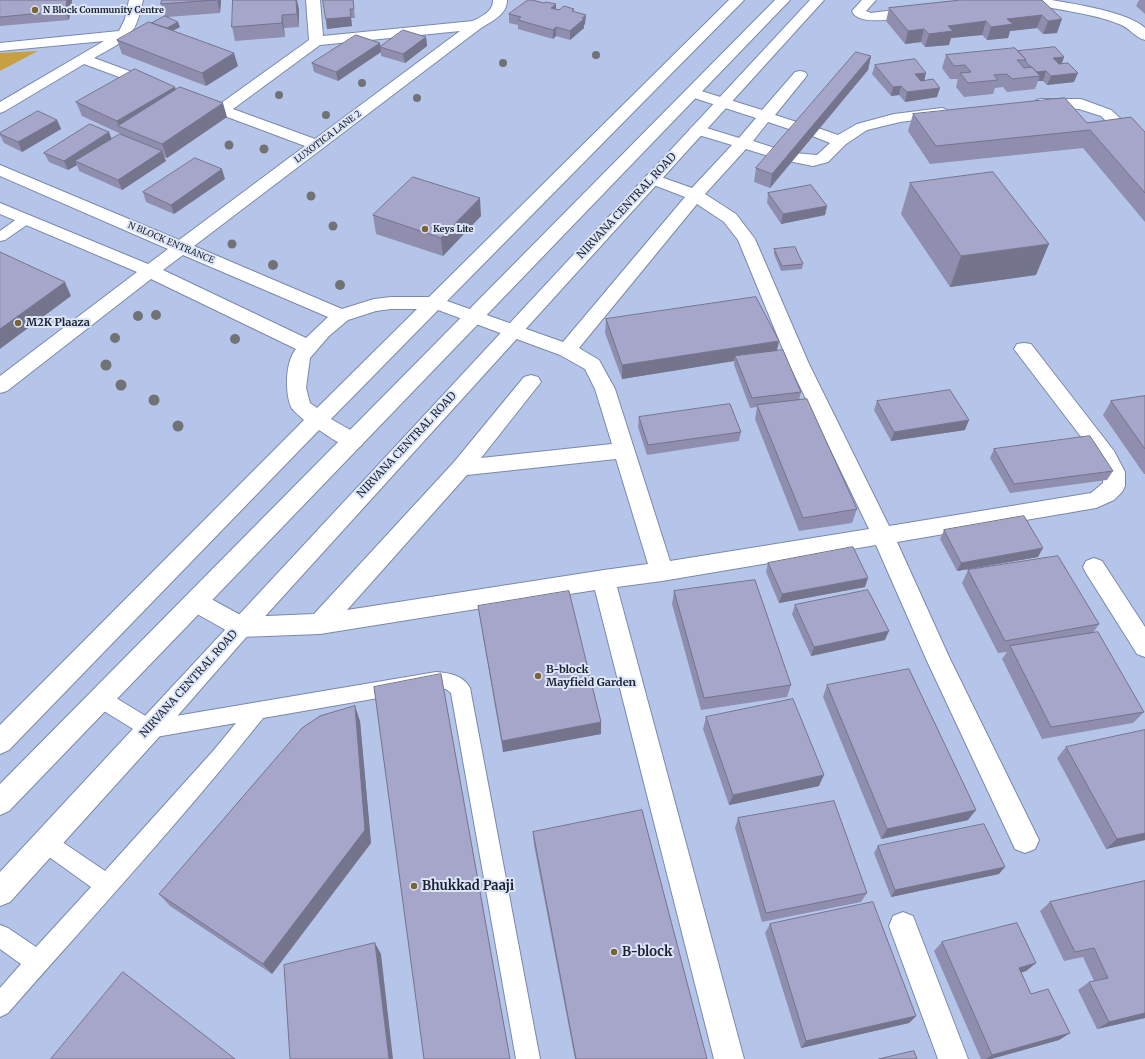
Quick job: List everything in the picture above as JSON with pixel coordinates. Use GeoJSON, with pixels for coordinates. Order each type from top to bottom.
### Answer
{"type":"FeatureCollection","features":[{"type":"Feature","properties":{"kind":"street"},"geometry":{"type":"LineString","coordinates":[[0,108],[122,35],[131,24],[136,0]]}},
{"type":"Feature","properties":{"kind":"street"},"geometry":{"type":"LineString","coordinates":[[314,0],[316,41]]}},
{"type":"Feature","properties":{"kind":"street","name":"LUXOTICA LANE 2"},"geometry":{"type":"LineString","coordinates":[[0,386],[476,25],[495,13],[500,6],[500,0]]}},
{"type":"Feature","properties":{"kind":"street"},"geometry":{"type":"LineString","coordinates":[[0,742],[317,420],[435,304],[737,0]]}},
{"type":"Feature","properties":{"kind":"street"},"geometry":{"type":"LineString","coordinates":[[0,802],[783,0]]}},
{"type":"Feature","properties":{"kind":"street","name":"NIRVANA CENTRAL ROAD"},"geometry":{"type":"LineString","coordinates":[[0,892],[512,331],[817,0]]}},
{"type":"Feature","properties":{"kind":"street"},"geometry":{"type":"LineString","coordinates":[[869,0],[859,11],[860,14],[870,17],[932,9]]}},
{"type":"Feature","properties":{"kind":"street"},"geometry":{"type":"LineString","coordinates":[[1030,0],[1109,16],[1125,21],[1136,27],[1145,36]]}},
{"type":"Feature","properties":{"kind":"street"},"geometry":{"type":"LineString","coordinates":[[222,110],[316,41],[476,25]]}},
{"type":"Feature","properties":{"kind":"street"},"geometry":{"type":"LineString","coordinates":[[0,47],[122,35]]}},
{"type":"Feature","properties":{"kind":"street"},"geometry":{"type":"LineString","coordinates":[[84,59],[164,88]]}},
{"type":"Feature","properties":{"kind":"street"},"geometry":{"type":"LineString","coordinates":[[567,350],[695,195],[743,143],[800,75]]}},
{"type":"Feature","properties":{"kind":"street"},"geometry":{"type":"LineString","coordinates":[[693,93],[840,141]]}},
{"type":"Feature","properties":{"kind":"street"},"geometry":{"type":"LineString","coordinates":[[200,102],[317,145]]}},
{"type":"Feature","properties":{"kind":"street"},"geometry":{"type":"LineString","coordinates":[[1028,105],[1066,103],[1080,104],[1091,107],[1106,113],[1145,150]]}},
{"type":"Feature","properties":{"kind":"street"},"geometry":{"type":"LineString","coordinates":[[794,158],[813,162],[822,159],[840,141],[862,127],[881,121],[899,117],[960,111]]}},
{"type":"Feature","properties":{"kind":"street"},"geometry":{"type":"LineString","coordinates":[[698,130],[778,154]]}},
{"type":"Feature","properties":{"kind":"street","name":"N BLOCK ENTRANCE"},"geometry":{"type":"LineString","coordinates":[[0,170],[341,316]]}},
{"type":"Feature","properties":{"kind":"street"},"geometry":{"type":"LineString","coordinates":[[652,179],[695,195],[730,218],[746,239],[799,364],[883,535],[939,661],[1025,840]]}},
{"type":"Feature","properties":{"kind":"street"},"geometry":{"type":"LineString","coordinates":[[0,208],[150,271],[308,347]]}},
{"type":"Feature","properties":{"kind":"street"},"geometry":{"type":"LineString","coordinates":[[354,441],[317,420],[301,406],[296,388],[301,356],[322,332],[341,316],[374,305],[391,303],[435,304],[567,350],[592,365],[605,388],[662,572]]}},
{"type":"Feature","properties":{"kind":"street"},"geometry":{"type":"LineString","coordinates":[[196,602],[241,627],[320,624],[604,579],[662,572],[1096,500],[1106,494],[1114,486],[1114,472],[1106,456],[1024,349]]}},
{"type":"Feature","properties":{"kind":"street"},"geometry":{"type":"LineString","coordinates":[[320,624],[461,468],[532,382]]}},
{"type":"Feature","properties":{"kind":"street"},"geometry":{"type":"LineString","coordinates":[[461,468],[624,450]]}},
{"type":"Feature","properties":{"kind":"street"},"geometry":{"type":"LineString","coordinates":[[1094,567],[1145,647]]}},
{"type":"Feature","properties":{"kind":"street"},"geometry":{"type":"LineString","coordinates":[[604,579],[729,1059]]}},
{"type":"Feature","properties":{"kind":"street"},"geometry":{"type":"LineString","coordinates":[[903,926],[953,1059]]}},
{"type":"Feature","properties":{"kind":"lane"},"geometry":{"type":"LineString","coordinates":[[0,237],[26,219]]}},
{"type":"Feature","properties":{"kind":"lane"},"geometry":{"type":"LineString","coordinates":[[101,698],[128,717],[150,729],[436,680],[449,681],[460,688],[528,1059]]}},
{"type":"Feature","properties":{"kind":"lane"},"geometry":{"type":"LineString","coordinates":[[0,1005],[220,756],[258,710]]}},
{"type":"Feature","properties":{"kind":"lane"},"geometry":{"type":"LineString","coordinates":[[45,842],[107,885]]}},
{"type":"Feature","properties":{"kind":"lane"},"geometry":{"type":"LineString","coordinates":[[0,936],[38,962]]}},
{"type":"Feature","properties":{"kind":"shaded area"},"geometry":{"type":"Polygon","coordinates":[[[38,51],[0,71],[0,53],[38,51]]]}},
{"type":"Feature","properties":{"kind":"building"},"geometry":{"type":"Polygon","coordinates":[[[0,0],[67,0],[65,11],[0,17],[0,0]]]}},
{"type":"Feature","properties":{"kind":"building"},"geometry":{"type":"Polygon","coordinates":[[[162,0],[216,0],[161,4],[162,0]]]}},
{"type":"Feature","properties":{"kind":"building"},"geometry":{"type":"Polygon","coordinates":[[[233,0],[296,0],[297,14],[282,15],[282,23],[232,27],[233,0]]]}},
{"type":"Feature","properties":{"kind":"building"},"geometry":{"type":"Polygon","coordinates":[[[323,0],[353,0],[354,9],[350,9],[351,17],[326,19],[323,0]]]}},
{"type":"Feature","properties":{"kind":"building"},"geometry":{"type":"Polygon","coordinates":[[[528,0],[556,4],[551,8],[559,10],[564,6],[574,9],[572,11],[586,15],[582,18],[584,19],[570,31],[556,27],[553,30],[518,20],[521,17],[509,14],[528,0]]]}},
{"type":"Feature","properties":{"kind":"building"},"geometry":{"type":"Polygon","coordinates":[[[961,0],[1042,0],[1062,19],[1048,21],[1042,15],[1007,19],[1013,24],[991,27],[986,21],[948,26],[953,31],[929,34],[924,29],[908,31],[889,8],[961,0]]]}},
{"type":"Feature","properties":{"kind":"building"},"geometry":{"type":"Polygon","coordinates":[[[165,16],[178,22],[167,28],[152,23],[165,16]]]}},
{"type":"Feature","properties":{"kind":"building"},"geometry":{"type":"Polygon","coordinates":[[[149,22],[234,53],[202,73],[117,40],[149,22]]]}},
{"type":"Feature","properties":{"kind":"building"},"geometry":{"type":"Polygon","coordinates":[[[403,30],[426,37],[403,54],[380,47],[403,30]]]}},
{"type":"Feature","properties":{"kind":"building"},"geometry":{"type":"Polygon","coordinates":[[[356,35],[380,43],[336,72],[312,63],[356,35]]]}},
{"type":"Feature","properties":{"kind":"building"},"geometry":{"type":"Polygon","coordinates":[[[1055,47],[1064,57],[1053,58],[1059,64],[1068,63],[1078,73],[1051,76],[1046,71],[1037,72],[1025,61],[1026,60],[1018,51],[1055,47]]]}},
{"type":"Feature","properties":{"kind":"building"},"geometry":{"type":"Polygon","coordinates":[[[1015,48],[1026,60],[1017,60],[1024,68],[1032,67],[1040,76],[1012,79],[1007,74],[994,75],[998,80],[968,83],[960,73],[971,72],[965,65],[954,66],[946,55],[1015,48]]]}},
{"type":"Feature","properties":{"kind":"building"},"geometry":{"type":"Polygon","coordinates":[[[856,52],[871,56],[772,174],[756,168],[856,52]]]}},
{"type":"Feature","properties":{"kind":"building"},"geometry":{"type":"Polygon","coordinates":[[[915,59],[926,73],[915,74],[921,81],[933,79],[940,88],[907,92],[901,86],[893,87],[875,65],[915,59]]]}},
{"type":"Feature","properties":{"kind":"building"},"geometry":{"type":"Polygon","coordinates":[[[135,69],[175,87],[117,121],[76,102],[135,69]]]}},
{"type":"Feature","properties":{"kind":"building"},"geometry":{"type":"Polygon","coordinates":[[[180,87],[223,103],[162,144],[118,126],[180,87]]]}},
{"type":"Feature","properties":{"kind":"building"},"geometry":{"type":"Polygon","coordinates":[[[1065,98],[1087,123],[1131,117],[1145,132],[1145,193],[1090,130],[936,146],[913,114],[1065,98]]]}},
{"type":"Feature","properties":{"kind":"building"},"geometry":{"type":"Polygon","coordinates":[[[38,111],[57,120],[18,142],[0,134],[0,133],[38,111]]]}},
{"type":"Feature","properties":{"kind":"building"},"geometry":{"type":"Polygon","coordinates":[[[90,124],[109,132],[64,161],[44,153],[90,124]]]}},
{"type":"Feature","properties":{"kind":"building"},"geometry":{"type":"Polygon","coordinates":[[[120,134],[162,151],[118,180],[75,161],[120,134]]]}},
{"type":"Feature","properties":{"kind":"building"},"geometry":{"type":"Polygon","coordinates":[[[195,158],[222,169],[171,205],[143,192],[195,158]]]}},
{"type":"Feature","properties":{"kind":"building"},"geometry":{"type":"Polygon","coordinates":[[[993,172],[1049,244],[961,256],[910,183],[993,172]]]}},
{"type":"Feature","properties":{"kind":"building"},"geometry":{"type":"Polygon","coordinates":[[[413,177],[480,198],[441,238],[373,215],[413,177]]]}},
{"type":"Feature","properties":{"kind":"building"},"geometry":{"type":"Polygon","coordinates":[[[811,185],[827,206],[783,214],[768,193],[811,185]]]}},
{"type":"Feature","properties":{"kind":"building"},"geometry":{"type":"Polygon","coordinates":[[[795,247],[803,264],[782,266],[774,249],[795,247]]]}},
{"type":"Feature","properties":{"kind":"building","name":"M2K Plaaza"},"geometry":{"type":"Polygon","coordinates":[[[0,252],[65,282],[0,329],[0,252]]]}},
{"type":"Feature","properties":{"kind":"building"},"geometry":{"type":"Polygon","coordinates":[[[756,297],[779,341],[622,365],[606,319],[756,297]]]}},
{"type":"Feature","properties":{"kind":"building"},"geometry":{"type":"Polygon","coordinates":[[[783,350],[801,392],[752,398],[735,356],[783,350]]]}},
{"type":"Feature","properties":{"kind":"building"},"geometry":{"type":"Polygon","coordinates":[[[950,390],[969,420],[894,432],[877,401],[950,390]]]}},
{"type":"Feature","properties":{"kind":"building"},"geometry":{"type":"Polygon","coordinates":[[[1145,396],[1145,449],[1111,401],[1145,396]]]}},
{"type":"Feature","properties":{"kind":"building"},"geometry":{"type":"Polygon","coordinates":[[[807,399],[857,509],[803,518],[757,405],[807,399]]]}},
{"type":"Feature","properties":{"kind":"building"},"geometry":{"type":"Polygon","coordinates":[[[730,404],[741,432],[648,445],[639,417],[730,404]]]}},
{"type":"Feature","properties":{"kind":"building"},"geometry":{"type":"Polygon","coordinates":[[[1090,436],[1113,471],[1014,484],[994,449],[1090,436]]]}},
{"type":"Feature","properties":{"kind":"building"},"geometry":{"type":"Polygon","coordinates":[[[1024,516],[1043,548],[961,563],[944,530],[1024,516]]]}},
{"type":"Feature","properties":{"kind":"building"},"geometry":{"type":"Polygon","coordinates":[[[853,547],[868,578],[782,594],[768,563],[853,547]]]}},
{"type":"Feature","properties":{"kind":"building"},"geometry":{"type":"Polygon","coordinates":[[[1058,556],[1099,624],[1005,641],[968,570],[1058,556]]]}},
{"type":"Feature","properties":{"kind":"building"},"geometry":{"type":"Polygon","coordinates":[[[755,580],[791,685],[704,698],[674,591],[755,580]]]}},
{"type":"Feature","properties":{"kind":"building"},"geometry":{"type":"Polygon","coordinates":[[[868,590],[889,631],[814,647],[795,605],[868,590]]]}},
{"type":"Feature","properties":{"kind":"building","name":"B-block Mayfield Garden"},"geometry":{"type":"Polygon","coordinates":[[[569,591],[601,722],[502,741],[478,606],[569,591]]]}},
{"type":"Feature","properties":{"kind":"building"},"geometry":{"type":"Polygon","coordinates":[[[1098,632],[1144,712],[1051,727],[1010,646],[1098,632]]]}},
{"type":"Feature","properties":{"kind":"building"},"geometry":{"type":"Polygon","coordinates":[[[909,669],[976,810],[887,829],[827,685],[909,669]]]}},
{"type":"Feature","properties":{"kind":"building"},"geometry":{"type":"Polygon","coordinates":[[[441,674],[510,1059],[424,1059],[374,687],[441,674]]]}},
{"type":"Feature","properties":{"kind":"building"},"geometry":{"type":"Polygon","coordinates":[[[793,699],[824,775],[733,795],[706,717],[793,699]]]}},
{"type":"Feature","properties":{"kind":"building"},"geometry":{"type":"Polygon","coordinates":[[[355,706],[365,830],[263,964],[159,894],[302,728],[320,716],[355,706]]]}},
{"type":"Feature","properties":{"kind":"building"},"geometry":{"type":"Polygon","coordinates":[[[1145,730],[1145,833],[1117,839],[1066,747],[1145,730]]]}},
{"type":"Feature","properties":{"kind":"building"},"geometry":{"type":"Polygon","coordinates":[[[834,801],[867,893],[766,913],[738,818],[834,801]]]}},
{"type":"Feature","properties":{"kind":"building","name":"B-block"},"geometry":{"type":"Polygon","coordinates":[[[642,810],[707,1059],[576,1059],[533,832],[642,810]]]}},
{"type":"Feature","properties":{"kind":"building"},"geometry":{"type":"Polygon","coordinates":[[[984,824],[1005,867],[895,890],[878,846],[984,824]]]}},
{"type":"Feature","properties":{"kind":"building"},"geometry":{"type":"Polygon","coordinates":[[[1145,881],[1145,1013],[1109,1022],[1089,982],[1108,978],[1094,948],[1075,952],[1050,902],[1145,881]]]}},
{"type":"Feature","properties":{"kind":"building"},"geometry":{"type":"Polygon","coordinates":[[[873,902],[916,1016],[806,1041],[770,924],[873,902]]]}},
{"type":"Feature","properties":{"kind":"building"},"geometry":{"type":"Polygon","coordinates":[[[1017,923],[1036,963],[1019,968],[1031,994],[1048,989],[1070,1033],[992,1055],[942,942],[1017,923]]]}},
{"type":"Feature","properties":{"kind":"building"},"geometry":{"type":"Polygon","coordinates":[[[375,943],[389,1059],[290,1059],[284,965],[375,943]]]}},
{"type":"Feature","properties":{"kind":"building"},"geometry":{"type":"Polygon","coordinates":[[[123,972],[235,1059],[51,1059],[123,972]]]}},
{"type":"Feature","properties":{"kind":"building"},"geometry":{"type":"Polygon","coordinates":[[[914,1051],[917,1059],[879,1059],[914,1051]]]}},
{"type":"Feature","properties":{"kind":"place","name":"N Block Community Centre"},"geometry":{"type":"Point","coordinates":[35,10]}},
{"type":"Feature","properties":{"kind":"place","name":"Keys Lite"},"geometry":{"type":"Point","coordinates":[425,229]}},
{"type":"Feature","properties":{"kind":"place","name":"M2K Plaaza"},"geometry":{"type":"Point","coordinates":[18,323]}},
{"type":"Feature","properties":{"kind":"place","name":"B-block Mayfield Garden"},"geometry":{"type":"Point","coordinates":[538,676]}},
{"type":"Feature","properties":{"kind":"place","name":"Bhukkad Paaji"},"geometry":{"type":"Point","coordinates":[414,886]}},
{"type":"Feature","properties":{"kind":"place","name":"B-block"},"geometry":{"type":"Point","coordinates":[614,952]}}]}
